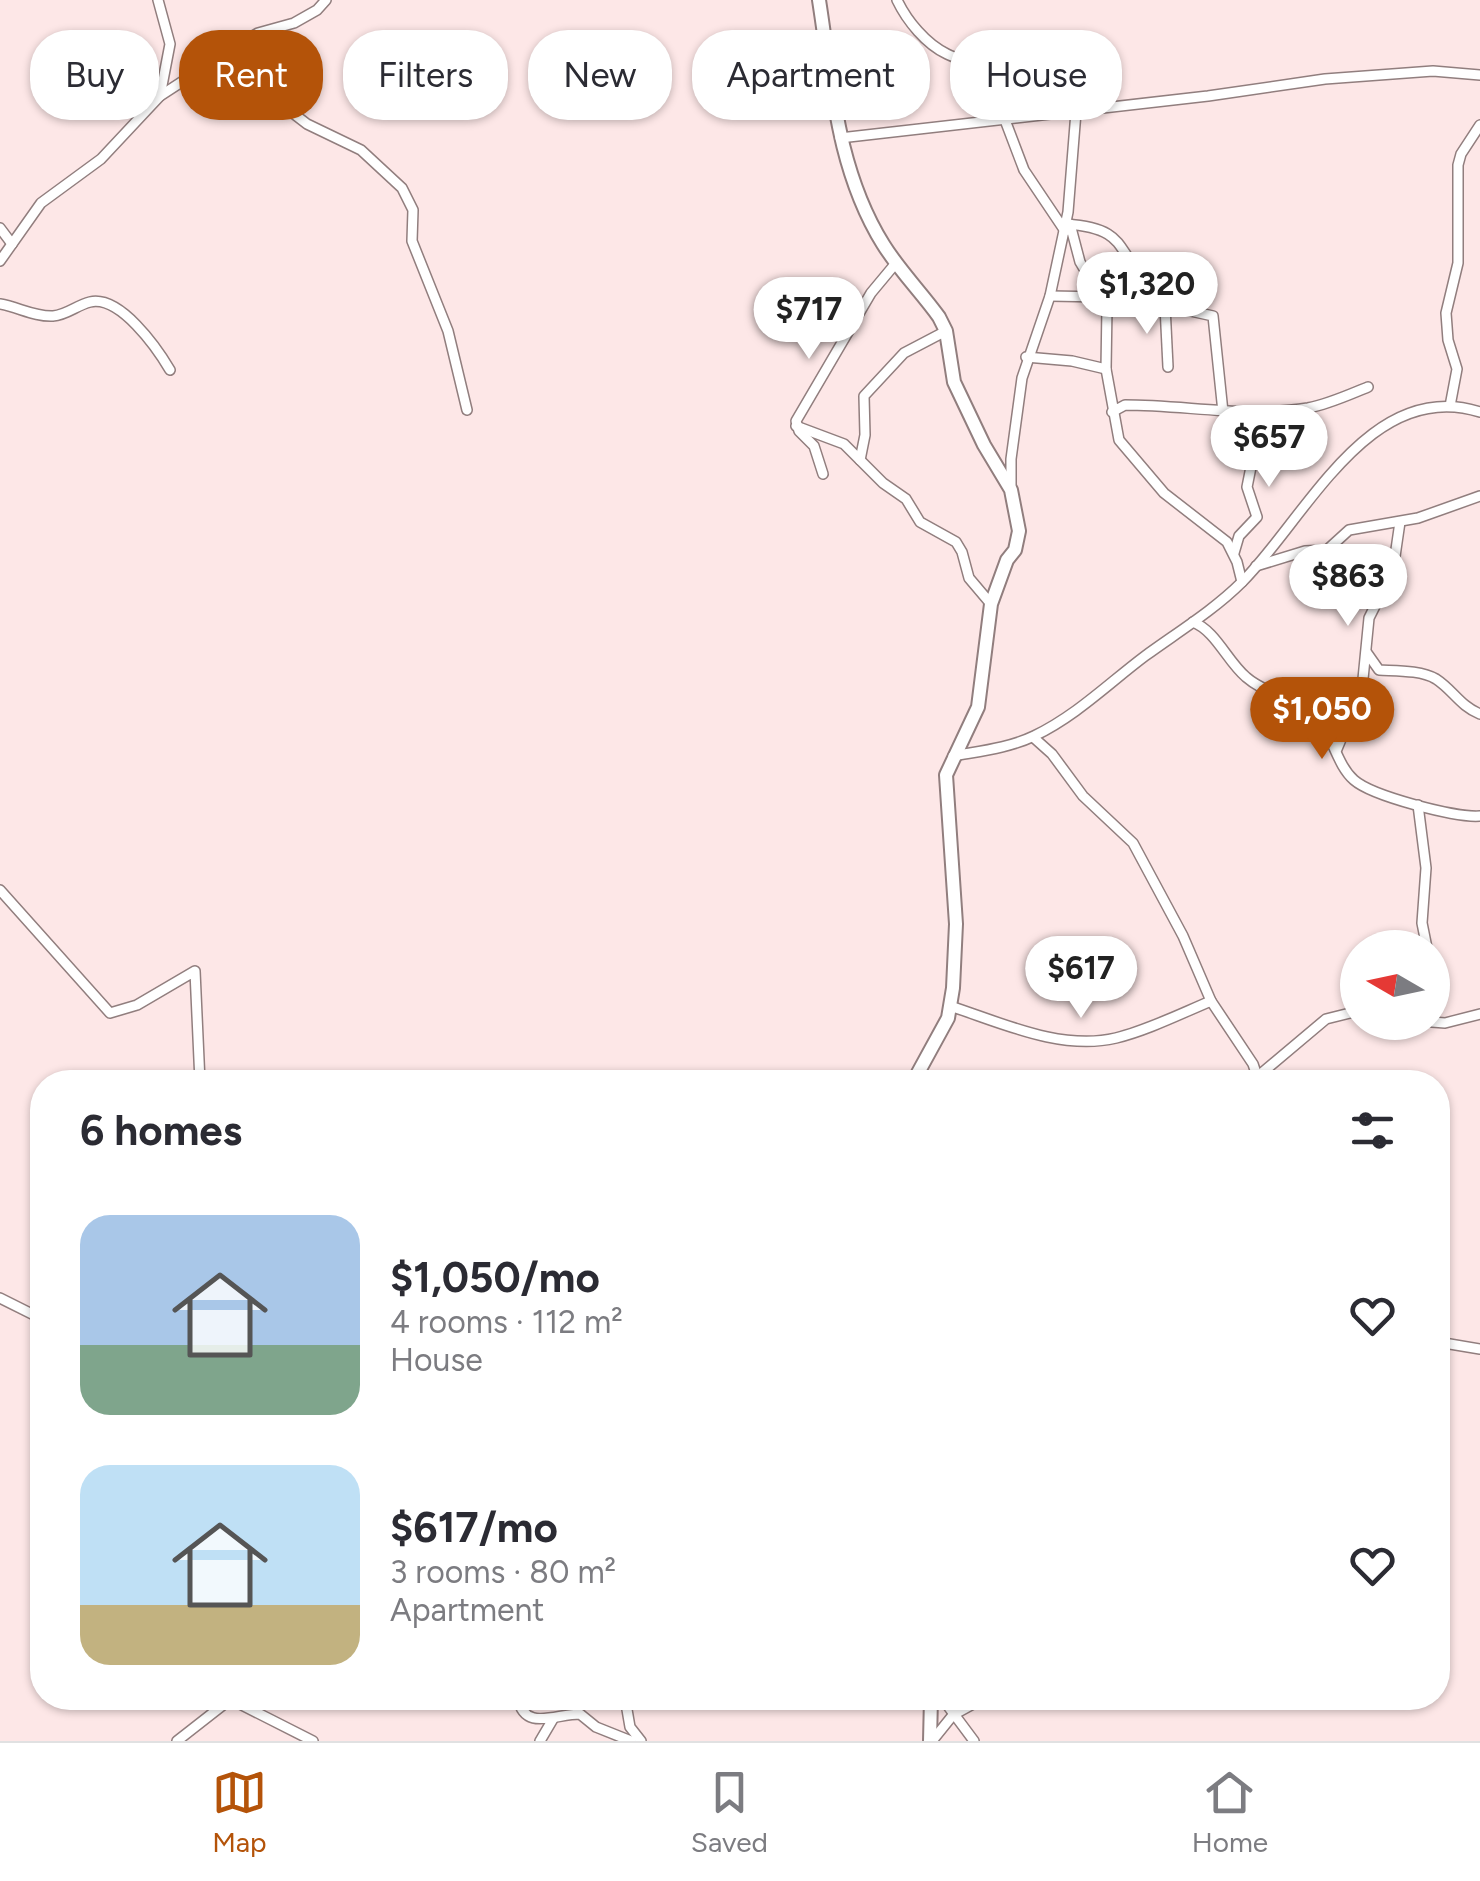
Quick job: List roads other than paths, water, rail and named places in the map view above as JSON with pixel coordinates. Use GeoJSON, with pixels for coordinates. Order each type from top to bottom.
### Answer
{"type":"FeatureCollection","features":[{"type":"Feature","properties":{"kind":"street"},"geometry":{"type":"LineString","coordinates":[[158,0],[170,44],[160,96]]}},
{"type":"Feature","properties":{"kind":"street"},"geometry":{"type":"LineString","coordinates":[[269,30],[294,23],[326,0]]}},
{"type":"Feature","properties":{"kind":"street"},"geometry":{"type":"LineString","coordinates":[[818,0],[845,160],[873,226],[896,263],[939,317],[946,331],[954,382],[984,445],[1012,490]]}},
{"type":"Feature","properties":{"kind":"street"},"geometry":{"type":"LineString","coordinates":[[897,0],[913,25],[938,49],[982,68],[997,96],[1024,170],[1067,227],[1080,262],[1102,294],[1109,317],[1106,369],[1119,440],[1164,494],[1220,534],[1234,553],[1242,582]]}},
{"type":"Feature","properties":{"kind":"street"},"geometry":{"type":"LineString","coordinates":[[1122,106],[1343,77],[1433,71],[1480,76]]}},
{"type":"Feature","properties":{"kind":"street"},"geometry":{"type":"LineString","coordinates":[[0,261],[41,204],[101,159],[160,96],[179,84]]}},
{"type":"Feature","properties":{"kind":"street"},"geometry":{"type":"LineString","coordinates":[[303,120],[361,150],[402,188],[413,210],[412,240],[448,331],[467,410]]}},
{"type":"Feature","properties":{"kind":"street"},"geometry":{"type":"LineString","coordinates":[[840,138],[1013,120]]}},
{"type":"Feature","properties":{"kind":"street"},"geometry":{"type":"LineString","coordinates":[[920,1070],[950,1006],[956,924],[946,775],[978,708],[991,604],[1007,560],[1015,550],[1019,531],[1012,490],[1014,430],[1026,357],[1050,296],[1067,227],[1076,120]]}},
{"type":"Feature","properties":{"kind":"street"},"geometry":{"type":"LineString","coordinates":[[1450,406],[1457,369],[1448,340],[1446,313],[1458,263],[1458,165],[1480,124]]}},
{"type":"Feature","properties":{"kind":"street"},"geometry":{"type":"LineString","coordinates":[[1067,227],[1097,228],[1118,240],[1135,270],[1154,284]]}},
{"type":"Feature","properties":{"kind":"street"},"geometry":{"type":"LineString","coordinates":[[0,228],[12,244]]}},
{"type":"Feature","properties":{"kind":"street"},"geometry":{"type":"LineString","coordinates":[[823,474],[814,446],[796,426],[797,418],[871,294],[896,263]]}},
{"type":"Feature","properties":{"kind":"street"},"geometry":{"type":"LineString","coordinates":[[1050,296],[1102,294],[1213,316],[1222,412]]}},
{"type":"Feature","properties":{"kind":"street"},"geometry":{"type":"LineString","coordinates":[[0,304],[52,316],[85,303],[106,303],[147,335],[170,370]]}},
{"type":"Feature","properties":{"kind":"street"},"geometry":{"type":"LineString","coordinates":[[1166,306],[1168,367]]}},
{"type":"Feature","properties":{"kind":"street"},"geometry":{"type":"LineString","coordinates":[[860,460],[865,435],[864,396],[904,353],[946,331]]}},
{"type":"Feature","properties":{"kind":"street"},"geometry":{"type":"LineString","coordinates":[[1026,357],[1106,369]]}},
{"type":"Feature","properties":{"kind":"street"},"geometry":{"type":"LineString","coordinates":[[1112,412],[1125,404],[1222,412],[1308,408],[1368,387]]}},
{"type":"Feature","properties":{"kind":"street"},"geometry":{"type":"LineString","coordinates":[[953,756],[1033,737],[1076,711],[1242,582],[1337,468],[1362,444],[1413,410],[1450,406],[1480,412]]}},
{"type":"Feature","properties":{"kind":"street"},"geometry":{"type":"LineString","coordinates":[[1234,553],[1239,536],[1257,518],[1247,487],[1252,412]]}},
{"type":"Feature","properties":{"kind":"street"},"geometry":{"type":"LineString","coordinates":[[796,426],[844,444],[906,499],[924,525],[956,542],[969,578],[991,604]]}},
{"type":"Feature","properties":{"kind":"street"},"geometry":{"type":"LineString","coordinates":[[1256,566],[1305,551],[1327,550],[1349,530],[1400,522],[1480,496]]}},
{"type":"Feature","properties":{"kind":"street"},"geometry":{"type":"LineString","coordinates":[[1337,749],[1359,700],[1369,618],[1393,570],[1400,522]]}},
{"type":"Feature","properties":{"kind":"street"},"geometry":{"type":"LineString","coordinates":[[1192,622],[1203,627],[1254,684],[1310,712],[1326,728],[1354,780],[1418,806],[1459,816],[1480,816]]}},
{"type":"Feature","properties":{"kind":"street"},"geometry":{"type":"LineString","coordinates":[[1367,653],[1379,670],[1436,679],[1456,701],[1480,714]]}},
{"type":"Feature","properties":{"kind":"street"},"geometry":{"type":"LineString","coordinates":[[1033,737],[1052,754],[1084,796],[1133,843],[1183,936],[1210,1002],[1254,1070]]}},
{"type":"Feature","properties":{"kind":"street"},"geometry":{"type":"LineString","coordinates":[[1418,806],[1425,842],[1424,930]]}},
{"type":"Feature","properties":{"kind":"street"},"geometry":{"type":"LineString","coordinates":[[0,890],[110,1013],[137,1004],[195,971],[199,1070]]}},
{"type":"Feature","properties":{"kind":"street"},"geometry":{"type":"LineString","coordinates":[[950,1006],[1018,1028],[1083,1041],[1122,1036],[1210,1002]]}},
{"type":"Feature","properties":{"kind":"street"},"geometry":{"type":"LineString","coordinates":[[1450,1022],[1480,1014]]}},
{"type":"Feature","properties":{"kind":"street"},"geometry":{"type":"LineString","coordinates":[[1269,1070],[1326,1019],[1340,1016]]}},
{"type":"Feature","properties":{"kind":"street"},"geometry":{"type":"LineString","coordinates":[[0,1298],[30,1313]]}},
{"type":"Feature","properties":{"kind":"street"},"geometry":{"type":"LineString","coordinates":[[1450,1344],[1480,1349]]}},
{"type":"Feature","properties":{"kind":"street"},"geometry":{"type":"LineString","coordinates":[[177,1741],[216,1710]]}},
{"type":"Feature","properties":{"kind":"street"},"geometry":{"type":"LineString","coordinates":[[254,1710],[313,1741]]}},
{"type":"Feature","properties":{"kind":"street"},"geometry":{"type":"LineString","coordinates":[[521,1710],[528,1717],[553,1719],[580,1714],[596,1727],[631,1741]]}},
{"type":"Feature","properties":{"kind":"street"},"geometry":{"type":"LineString","coordinates":[[626,1710],[630,1727],[641,1741]]}},
{"type":"Feature","properties":{"kind":"street"},"geometry":{"type":"LineString","coordinates":[[931,1710],[931,1741]]}},
{"type":"Feature","properties":{"kind":"street"},"geometry":{"type":"LineString","coordinates":[[931,1741],[951,1711],[974,1741]]}},
{"type":"Feature","properties":{"kind":"street"},"geometry":{"type":"LineString","coordinates":[[540,1741],[553,1719]]}}]}
